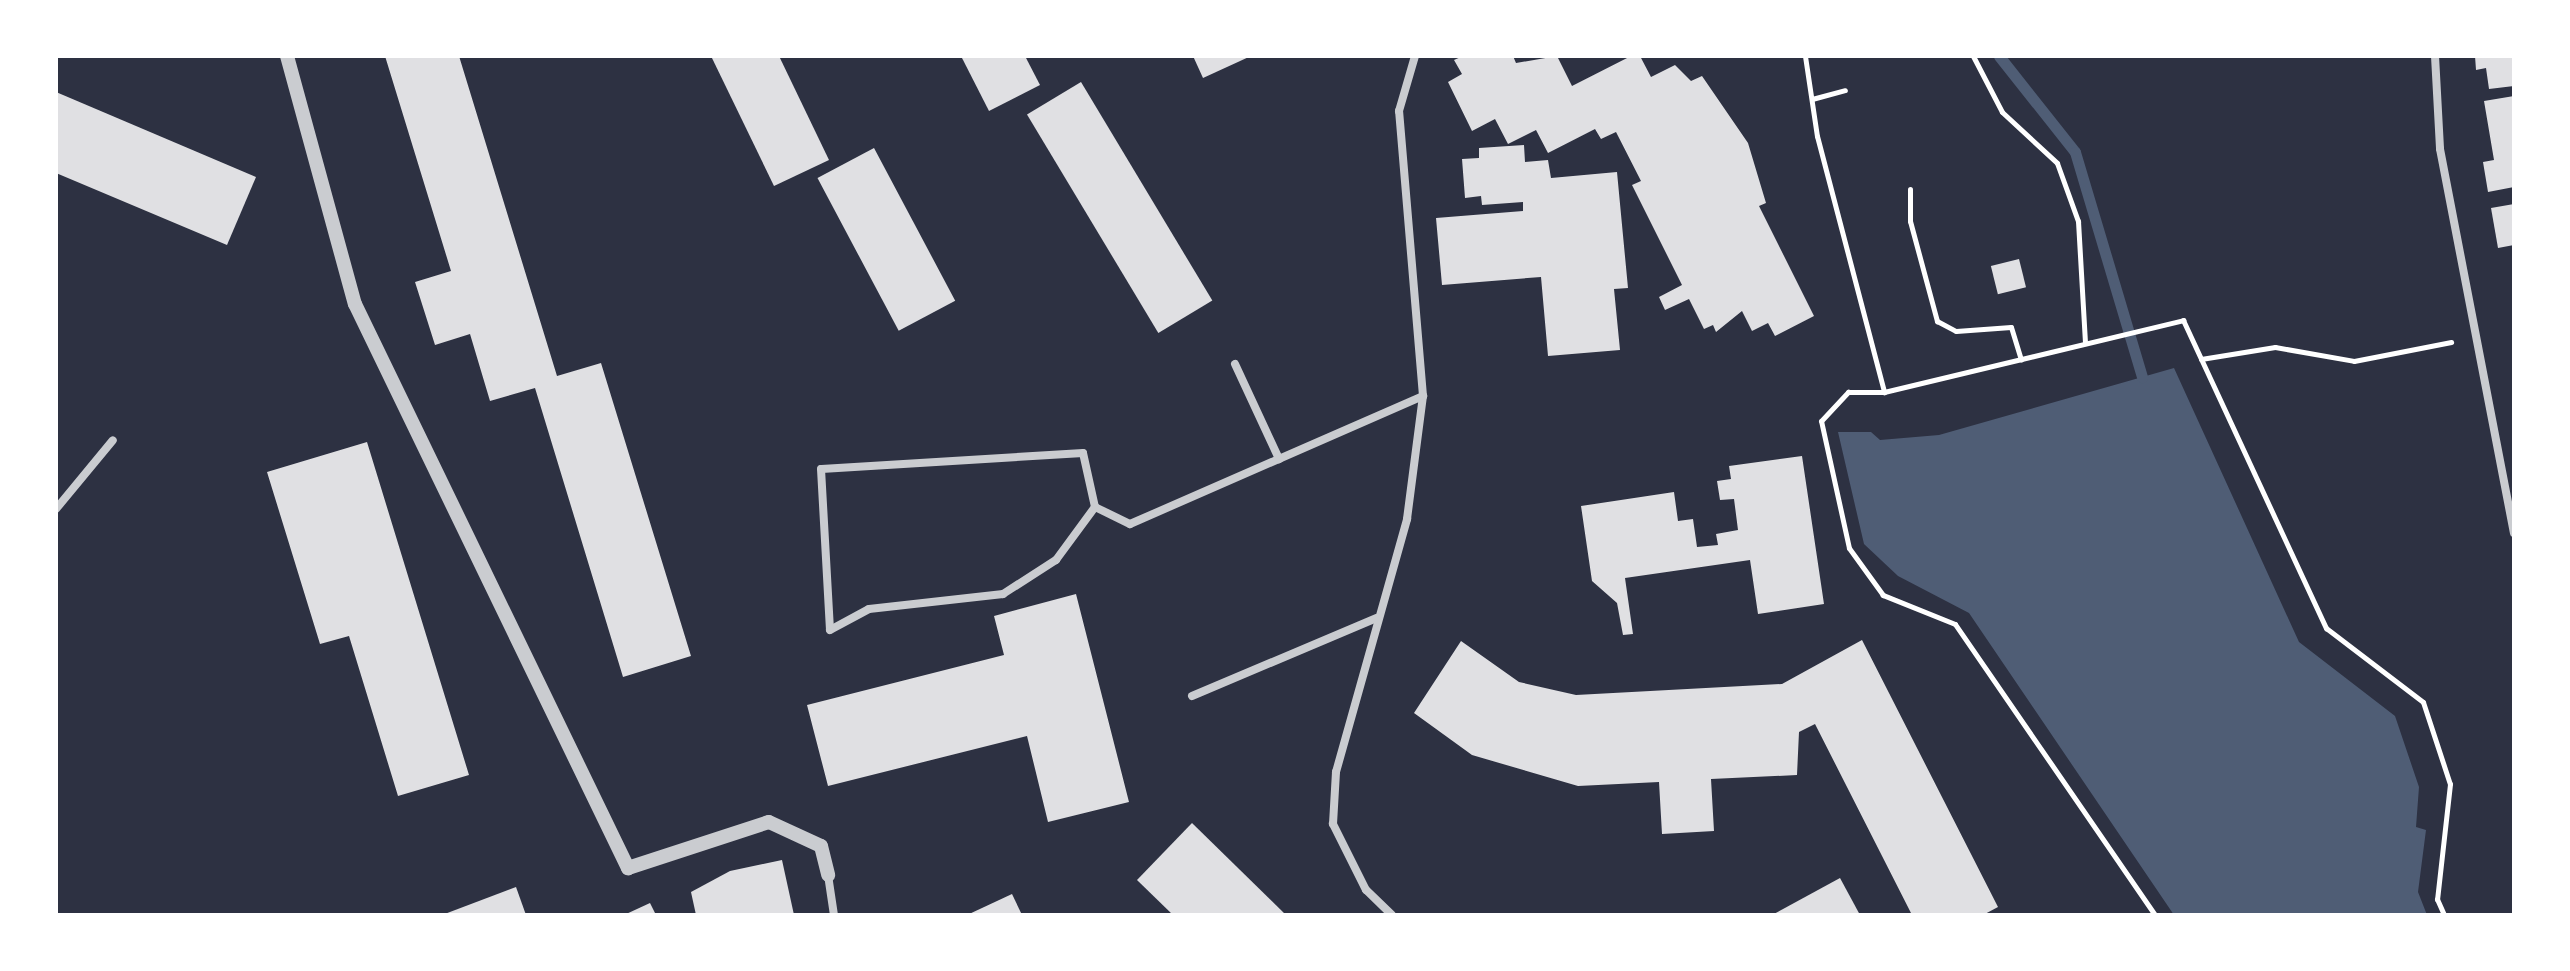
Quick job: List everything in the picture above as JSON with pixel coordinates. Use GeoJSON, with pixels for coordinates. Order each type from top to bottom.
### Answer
{"type":"FeatureCollection","features":[{"type":"Feature","properties":{"kind":"street"},"geometry":{"type":"LineString","coordinates":[[287,56],[355,304],[628,868],[769,822],[821,846],[834,915]]}},
{"type":"Feature","properties":{"kind":"street"},"geometry":{"type":"LineString","coordinates":[[1392,915],[1366,890],[1333,824],[1336,772],[1407,519],[1423,396],[1399,111],[1415,56]]}},
{"type":"Feature","properties":{"kind":"street"},"geometry":{"type":"LineString","coordinates":[[2435,56],[2440,149],[2514,533]]}},
{"type":"Feature","properties":{"kind":"street"},"geometry":{"type":"LineString","coordinates":[[1235,364],[1279,459]]}},
{"type":"Feature","properties":{"kind":"street"},"geometry":{"type":"LineString","coordinates":[[1095,507],[1130,524],[1423,396]]}},
{"type":"Feature","properties":{"kind":"street"},"geometry":{"type":"LineString","coordinates":[[56,509],[113,440]]}},
{"type":"Feature","properties":{"kind":"street"},"geometry":{"type":"LineString","coordinates":[[1083,453],[1095,507],[1056,560],[1003,594],[869,609],[830,630],[821,469],[1083,453]]}},
{"type":"Feature","properties":{"kind":"street"},"geometry":{"type":"LineString","coordinates":[[1192,696],[1377,618]]}},
{"type":"Feature","properties":{"kind":"path"},"geometry":{"type":"LineString","coordinates":[[1805,56],[1812,99],[1884,392]]}},
{"type":"Feature","properties":{"kind":"path"},"geometry":{"type":"LineString","coordinates":[[1973,56],[2002,112],[2057,163],[2078,221],[2085,342]]}},
{"type":"Feature","properties":{"kind":"path"},"geometry":{"type":"LineString","coordinates":[[1812,99],[1845,90]]}},
{"type":"Feature","properties":{"kind":"path"},"geometry":{"type":"LineString","coordinates":[[1910,189],[1910,221],[1937,321],[1956,331],[2011,327],[2021,359]]}},
{"type":"Feature","properties":{"kind":"path"},"geometry":{"type":"LineString","coordinates":[[2155,915],[1955,624],[1883,595],[1849,548],[1821,421],[1848,392],[1884,392],[2112,334],[2183,320],[2326,628],[2423,702],[2450,784],[2437,899],[2444,915]]}},
{"type":"Feature","properties":{"kind":"path"},"geometry":{"type":"LineString","coordinates":[[2201,359],[2275,347],[2354,361],[2451,342]]}},
{"type":"Feature","properties":{"kind":"water"},"geometry":{"type":"Polygon","coordinates":[[[2174,368],[2299,642],[2395,716],[2419,787],[2416,827],[2426,830],[2418,892],[2427,915],[2174,915],[1969,613],[1898,576],[1864,544],[1838,432],[1871,432],[1880,440],[1939,435],[2174,368]]]}},
{"type":"Feature","properties":{"kind":"building"},"geometry":{"type":"Polygon","coordinates":[[[385,56],[459,56],[557,376],[601,363],[691,656],[623,677],[535,388],[490,401],[470,334],[435,345],[415,282],[451,271],[385,56]]]}},
{"type":"Feature","properties":{"kind":"building"},"geometry":{"type":"Polygon","coordinates":[[[711,56],[779,56],[829,160],[774,186],[711,56]]]}},
{"type":"Feature","properties":{"kind":"building"},"geometry":{"type":"Polygon","coordinates":[[[961,56],[1025,56],[1040,85],[989,111],[961,56]]]}},
{"type":"Feature","properties":{"kind":"building"},"geometry":{"type":"Polygon","coordinates":[[[1193,56],[1251,56],[1203,78],[1193,56]]]}},
{"type":"Feature","properties":{"kind":"building"},"geometry":{"type":"Polygon","coordinates":[[[1463,56],[1513,56],[1516,63],[1557,56],[1572,86],[1631,56],[1640,56],[1651,77],[1675,65],[1691,81],[1702,76],[1748,143],[1766,203],[1759,206],[1814,316],[1775,336],[1768,323],[1752,331],[1742,311],[1716,332],[1713,325],[1704,329],[1689,299],[1665,310],[1659,297],[1682,285],[1632,185],[1641,181],[1616,132],[1601,139],[1595,129],[1548,153],[1536,130],[1508,144],[1495,119],[1472,131],[1448,82],[1462,74],[1454,60],[1463,56]]]}},
{"type":"Feature","properties":{"kind":"building"},"geometry":{"type":"Polygon","coordinates":[[[2475,56],[2514,56],[2514,86],[2489,89],[2486,68],[2476,70],[2475,56]]]}},
{"type":"Feature","properties":{"kind":"building"},"geometry":{"type":"Polygon","coordinates":[[[1081,82],[1212,301],[1158,333],[1027,114],[1081,82]]]}},
{"type":"Feature","properties":{"kind":"building"},"geometry":{"type":"Polygon","coordinates":[[[56,92],[256,177],[227,245],[56,173],[56,92]]]}},
{"type":"Feature","properties":{"kind":"building"},"geometry":{"type":"Polygon","coordinates":[[[2514,96],[2514,187],[2488,192],[2483,162],[2494,160],[2484,101],[2514,96]]]}},
{"type":"Feature","properties":{"kind":"building"},"geometry":{"type":"Polygon","coordinates":[[[1524,145],[1525,162],[1548,160],[1551,178],[1617,172],[1628,288],[1614,289],[1620,350],[1548,356],[1541,277],[1442,285],[1436,218],[1523,211],[1523,202],[1482,205],[1481,196],[1465,198],[1462,159],[1479,158],[1479,148],[1524,145]]]}},
{"type":"Feature","properties":{"kind":"building"},"geometry":{"type":"Polygon","coordinates":[[[874,148],[955,301],[899,331],[817,178],[874,148]]]}},
{"type":"Feature","properties":{"kind":"building"},"geometry":{"type":"Polygon","coordinates":[[[2514,204],[2514,245],[2498,248],[2491,208],[2514,204]]]}},
{"type":"Feature","properties":{"kind":"building"},"geometry":{"type":"Polygon","coordinates":[[[2019,259],[2026,287],[1998,294],[1991,266],[2019,259]]]}},
{"type":"Feature","properties":{"kind":"building"},"geometry":{"type":"Polygon","coordinates":[[[367,442],[469,775],[398,796],[349,636],[320,644],[267,472],[367,442]]]}},
{"type":"Feature","properties":{"kind":"building"},"geometry":{"type":"Polygon","coordinates":[[[1802,456],[1824,604],[1758,614],[1750,560],[1625,578],[1633,634],[1623,635],[1617,603],[1592,581],[1581,506],[1674,492],[1678,521],[1693,519],[1697,547],[1718,545],[1716,534],[1738,530],[1734,499],[1720,500],[1717,481],[1731,479],[1729,466],[1802,456]]]}},
{"type":"Feature","properties":{"kind":"building"},"geometry":{"type":"Polygon","coordinates":[[[1076,594],[1129,802],[1048,822],[1027,736],[828,786],[807,705],[1004,655],[994,616],[1076,594]]]}},
{"type":"Feature","properties":{"kind":"building"},"geometry":{"type":"Polygon","coordinates":[[[1862,640],[1998,907],[1983,915],[1912,915],[1815,724],[1799,732],[1797,775],[1711,779],[1714,831],[1662,834],[1659,782],[1578,786],[1472,755],[1414,713],[1461,641],[1519,682],[1576,695],[1782,684],[1862,640]]]}},
{"type":"Feature","properties":{"kind":"building"},"geometry":{"type":"Polygon","coordinates":[[[1192,823],[1286,915],[1173,915],[1137,880],[1192,823]]]}},
{"type":"Feature","properties":{"kind":"building"},"geometry":{"type":"Polygon","coordinates":[[[782,860],[794,915],[696,915],[691,892],[730,871],[782,860]]]}},
{"type":"Feature","properties":{"kind":"building"},"geometry":{"type":"Polygon","coordinates":[[[1840,878],[1860,915],[1772,915],[1840,878]]]}},
{"type":"Feature","properties":{"kind":"building"},"geometry":{"type":"Polygon","coordinates":[[[516,887],[526,915],[442,915],[516,887]]]}},
{"type":"Feature","properties":{"kind":"building"},"geometry":{"type":"Polygon","coordinates":[[[1012,894],[1022,915],[967,915],[1012,894]]]}},
{"type":"Feature","properties":{"kind":"building"},"geometry":{"type":"Polygon","coordinates":[[[650,903],[656,915],[624,915],[650,903]]]}},
{"type":"Feature","properties":{"kind":"waterway"},"geometry":{"type":"LineString","coordinates":[[1999,56],[2075,152],[2142,377]]}}]}
